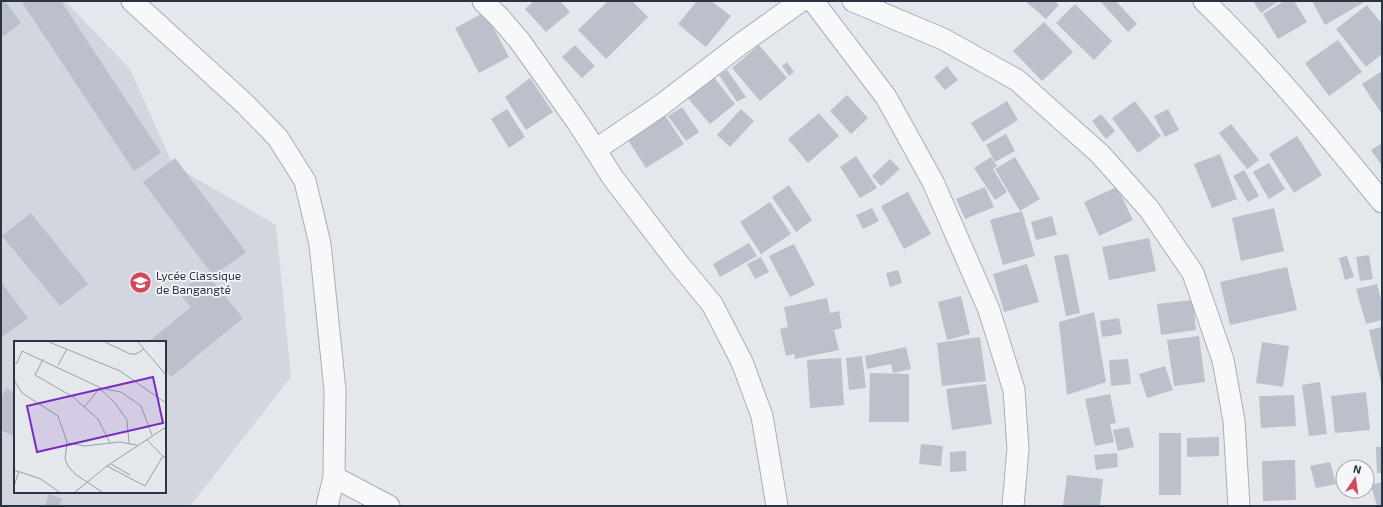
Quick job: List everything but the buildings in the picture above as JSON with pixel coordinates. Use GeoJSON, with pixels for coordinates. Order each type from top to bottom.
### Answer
{"type":"FeatureCollection","features":[{"type":"Feature","properties":{"kind":"street"},"geometry":{"type":"LineString","coordinates":[[132,1],[245,104],[278,138],[305,181],[320,244],[335,390],[334,477],[327,506]]}},
{"type":"Feature","properties":{"kind":"street"},"geometry":{"type":"LineString","coordinates":[[483,1],[519,40],[623,190],[678,263],[712,304],[742,362],[762,416],[777,506]]}},
{"type":"Feature","properties":{"kind":"street"},"geometry":{"type":"LineString","coordinates":[[595,150],[660,106],[742,43],[801,1]]}},
{"type":"Feature","properties":{"kind":"street"},"geometry":{"type":"LineString","coordinates":[[813,1],[886,97],[933,182],[989,310],[1014,390],[1018,449],[1013,506]]}},
{"type":"Feature","properties":{"kind":"street"},"geometry":{"type":"LineString","coordinates":[[853,1],[943,39],[1017,80],[1100,154],[1149,209],[1192,273],[1223,360],[1234,421],[1238,506]]}},
{"type":"Feature","properties":{"kind":"street"},"geometry":{"type":"LineString","coordinates":[[1204,1],[1230,26],[1292,96],[1382,202]]}},
{"type":"Feature","properties":{"kind":"street"},"geometry":{"type":"LineString","coordinates":[[334,477],[388,506]]}},
{"type":"Feature","properties":{"kind":"shaded area","name":"Lycée Classique de Bangangté"},"geometry":{"type":"Polygon","coordinates":[[[1,1],[65,1],[130,69],[173,165],[276,225],[291,377],[190,506],[1,506],[1,1]]]}},
{"type":"Feature","properties":{"kind":"place","name":"Lycée Classique de Bangangté"},"geometry":{"type":"Point","coordinates":[141,283]}}]}
